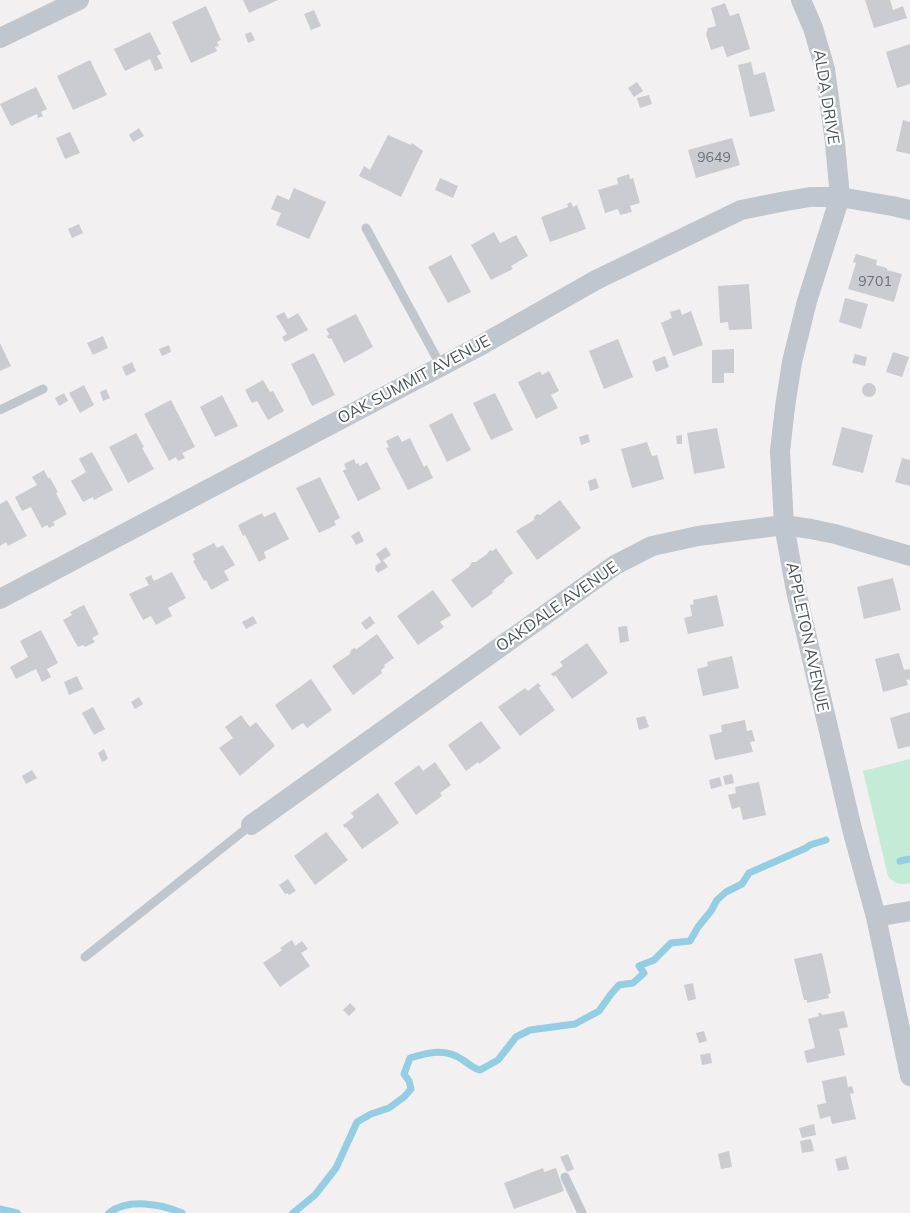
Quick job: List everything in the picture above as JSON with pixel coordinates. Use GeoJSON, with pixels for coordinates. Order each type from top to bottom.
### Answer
{"type":"FeatureCollection","features":[{"type":"Feature","properties":{"kind":"street"},"geometry":{"type":"LineString","coordinates":[[0,38],[79,0]]}},
{"type":"Feature","properties":{"kind":"street","name":"ALDA DRIVE"},"geometry":{"type":"LineString","coordinates":[[801,0],[813,28],[825,69],[840,197]]}},
{"type":"Feature","properties":{"kind":"street","name":"OAK SUMMIT AVENUE"},"geometry":{"type":"LineString","coordinates":[[0,598],[441,366],[596,280],[741,210],[810,198],[840,197],[910,210]]}},
{"type":"Feature","properties":{"kind":"street","name":"APPLETON AVENUE"},"geometry":{"type":"LineString","coordinates":[[840,197],[807,301],[792,362],[780,451],[784,525],[795,591],[852,830],[876,917],[910,1076]]}},
{"type":"Feature","properties":{"kind":"street","name":"OAKDALE AVENUE"},"geometry":{"type":"LineString","coordinates":[[250,825],[615,565],[652,546],[698,536],[784,525],[835,534],[910,556]]}},
{"type":"Feature","properties":{"kind":"street"},"geometry":{"type":"LineString","coordinates":[[876,917],[910,911]]}},
{"type":"Feature","properties":{"kind":"lane"},"geometry":{"type":"LineString","coordinates":[[366,228],[441,366]]}},
{"type":"Feature","properties":{"kind":"lane"},"geometry":{"type":"LineString","coordinates":[[0,410],[43,389]]}},
{"type":"Feature","properties":{"kind":"lane"},"geometry":{"type":"LineString","coordinates":[[85,957],[250,825]]}},
{"type":"Feature","properties":{"kind":"lane"},"geometry":{"type":"LineString","coordinates":[[565,1176],[582,1213]]}},
{"type":"Feature","properties":{"kind":"green space"},"geometry":{"type":"Polygon","coordinates":[[[910,759],[910,883],[900,884],[888,876],[863,771],[910,759]]]}},
{"type":"Feature","properties":{"kind":"building"},"geometry":{"type":"Polygon","coordinates":[[[243,0],[278,0],[249,13],[243,0]]]}},
{"type":"Feature","properties":{"kind":"building"},"geometry":{"type":"Polygon","coordinates":[[[865,0],[890,0],[893,10],[903,6],[907,18],[874,28],[865,0]]]}},
{"type":"Feature","properties":{"kind":"building"},"geometry":{"type":"Polygon","coordinates":[[[725,3],[730,16],[739,13],[750,49],[727,57],[723,46],[711,50],[706,34],[708,28],[716,26],[711,8],[725,3]]]}},
{"type":"Feature","properties":{"kind":"building"},"geometry":{"type":"Polygon","coordinates":[[[206,6],[221,40],[217,42],[219,46],[215,47],[217,51],[191,63],[172,22],[206,6]]]}},
{"type":"Feature","properties":{"kind":"building"},"geometry":{"type":"Polygon","coordinates":[[[314,10],[321,26],[311,30],[304,14],[314,10]]]}},
{"type":"Feature","properties":{"kind":"building"},"geometry":{"type":"Polygon","coordinates":[[[150,32],[161,54],[157,56],[163,68],[155,71],[150,59],[125,71],[114,49],[150,32]]]}},
{"type":"Feature","properties":{"kind":"building"},"geometry":{"type":"Polygon","coordinates":[[[251,32],[255,40],[248,43],[245,34],[251,32]]]}},
{"type":"Feature","properties":{"kind":"building"},"geometry":{"type":"Polygon","coordinates":[[[910,44],[910,84],[897,88],[886,52],[910,44]]]}},
{"type":"Feature","properties":{"kind":"building"},"geometry":{"type":"Polygon","coordinates":[[[90,60],[107,95],[73,110],[57,76],[90,60]]]}},
{"type":"Feature","properties":{"kind":"building"},"geometry":{"type":"Polygon","coordinates":[[[751,62],[754,75],[765,72],[775,111],[750,117],[738,65],[751,62]]]}},
{"type":"Feature","properties":{"kind":"building"},"geometry":{"type":"Polygon","coordinates":[[[637,82],[643,91],[634,97],[628,88],[637,82]]]}},
{"type":"Feature","properties":{"kind":"building"},"geometry":{"type":"Polygon","coordinates":[[[36,87],[47,109],[41,112],[43,116],[38,118],[37,114],[11,126],[0,104],[36,87]]]}},
{"type":"Feature","properties":{"kind":"building"},"geometry":{"type":"Polygon","coordinates":[[[649,95],[652,104],[640,108],[637,98],[649,95]]]}},
{"type":"Feature","properties":{"kind":"building"},"geometry":{"type":"Polygon","coordinates":[[[903,120],[910,122],[910,154],[896,151],[903,120]]]}},
{"type":"Feature","properties":{"kind":"building"},"geometry":{"type":"Polygon","coordinates":[[[139,128],[144,136],[133,142],[129,135],[139,128]]]}},
{"type":"Feature","properties":{"kind":"building"},"geometry":{"type":"Polygon","coordinates":[[[70,132],[80,153],[65,159],[56,138],[70,132]]]}},
{"type":"Feature","properties":{"kind":"building"},"geometry":{"type":"Polygon","coordinates":[[[388,135],[411,145],[412,143],[423,151],[401,197],[359,176],[364,166],[370,170],[388,135]]]}},
{"type":"Feature","properties":{"kind":"building"},"geometry":{"type":"Polygon","coordinates":[[[732,138],[740,165],[696,178],[688,150],[732,138]]]}},
{"type":"Feature","properties":{"kind":"building"},"geometry":{"type":"Polygon","coordinates":[[[629,174],[630,179],[633,178],[640,203],[630,206],[632,212],[620,215],[618,209],[605,213],[598,190],[618,184],[617,178],[629,174]]]}},
{"type":"Feature","properties":{"kind":"building"},"geometry":{"type":"Polygon","coordinates":[[[440,178],[458,186],[453,198],[435,190],[440,178]]]}},
{"type":"Feature","properties":{"kind":"building"},"geometry":{"type":"Polygon","coordinates":[[[294,188],[326,202],[309,239],[276,225],[281,213],[271,209],[277,195],[289,200],[294,188]]]}},
{"type":"Feature","properties":{"kind":"building"},"geometry":{"type":"Polygon","coordinates":[[[571,202],[573,207],[577,205],[586,229],[550,242],[541,217],[568,207],[567,204],[571,202]]]}},
{"type":"Feature","properties":{"kind":"building"},"geometry":{"type":"Polygon","coordinates":[[[79,224],[83,233],[72,238],[68,229],[79,224]]]}},
{"type":"Feature","properties":{"kind":"building"},"geometry":{"type":"Polygon","coordinates":[[[494,232],[500,243],[516,235],[528,256],[511,266],[513,269],[491,280],[471,245],[494,232]]]}},
{"type":"Feature","properties":{"kind":"building"},"geometry":{"type":"Polygon","coordinates":[[[856,254],[877,260],[876,265],[902,274],[894,302],[848,289],[856,263],[853,262],[856,254]]]}},
{"type":"Feature","properties":{"kind":"building"},"geometry":{"type":"Polygon","coordinates":[[[451,255],[471,292],[448,303],[428,267],[451,255]]]}},
{"type":"Feature","properties":{"kind":"building"},"geometry":{"type":"Polygon","coordinates":[[[749,284],[752,329],[729,330],[728,322],[720,323],[718,286],[749,284]]]}},
{"type":"Feature","properties":{"kind":"building"},"geometry":{"type":"Polygon","coordinates":[[[845,298],[868,304],[861,329],[839,322],[845,298]]]}},
{"type":"Feature","properties":{"kind":"building"},"geometry":{"type":"Polygon","coordinates":[[[680,309],[682,315],[691,311],[703,345],[673,356],[661,323],[672,318],[670,312],[680,309]]]}},
{"type":"Feature","properties":{"kind":"building"},"geometry":{"type":"Polygon","coordinates":[[[284,312],[288,319],[298,313],[308,330],[285,342],[282,337],[287,334],[276,316],[284,312]]]}},
{"type":"Feature","properties":{"kind":"building"},"geometry":{"type":"Polygon","coordinates":[[[356,314],[373,347],[344,363],[331,338],[327,336],[329,334],[326,329],[356,314]]]}},
{"type":"Feature","properties":{"kind":"building"},"geometry":{"type":"Polygon","coordinates":[[[103,336],[108,348],[93,355],[87,343],[103,336]]]}},
{"type":"Feature","properties":{"kind":"building"},"geometry":{"type":"Polygon","coordinates":[[[618,339],[633,377],[604,389],[589,351],[618,339]]]}},
{"type":"Feature","properties":{"kind":"building"},"geometry":{"type":"Polygon","coordinates":[[[0,343],[11,366],[0,371],[0,343]]]}},
{"type":"Feature","properties":{"kind":"building"},"geometry":{"type":"Polygon","coordinates":[[[169,345],[171,352],[162,356],[159,349],[169,345]]]}},
{"type":"Feature","properties":{"kind":"building"},"geometry":{"type":"Polygon","coordinates":[[[734,349],[734,373],[724,373],[724,383],[712,383],[712,350],[734,349]]]}},
{"type":"Feature","properties":{"kind":"building"},"geometry":{"type":"Polygon","coordinates":[[[893,352],[909,357],[902,377],[886,372],[893,352]]]}},
{"type":"Feature","properties":{"kind":"building"},"geometry":{"type":"Polygon","coordinates":[[[314,353],[335,395],[312,406],[291,364],[314,353]]]}},
{"type":"Feature","properties":{"kind":"building"},"geometry":{"type":"Polygon","coordinates":[[[855,354],[867,357],[865,366],[852,363],[855,354]]]}},
{"type":"Feature","properties":{"kind":"building"},"geometry":{"type":"Polygon","coordinates":[[[665,356],[669,367],[656,372],[652,361],[665,356]]]}},
{"type":"Feature","properties":{"kind":"building"},"geometry":{"type":"Polygon","coordinates":[[[132,362],[136,371],[126,376],[122,367],[132,362]]]}},
{"type":"Feature","properties":{"kind":"building"},"geometry":{"type":"Polygon","coordinates":[[[540,371],[542,375],[549,371],[559,391],[551,395],[558,408],[536,419],[518,382],[540,371]]]}},
{"type":"Feature","properties":{"kind":"building"},"geometry":{"type":"Polygon","coordinates":[[[263,380],[270,392],[273,391],[284,411],[268,420],[257,401],[252,403],[245,390],[263,380]]]}},
{"type":"Feature","properties":{"kind":"building"},"geometry":{"type":"Polygon","coordinates":[[[869,383],[874,385],[876,390],[874,395],[869,397],[864,395],[862,390],[864,385],[869,383]]]}},
{"type":"Feature","properties":{"kind":"building"},"geometry":{"type":"Polygon","coordinates":[[[84,385],[94,405],[80,413],[69,393],[84,385]]]}},
{"type":"Feature","properties":{"kind":"building"},"geometry":{"type":"Polygon","coordinates":[[[106,389],[110,398],[103,401],[100,392],[106,389]]]}},
{"type":"Feature","properties":{"kind":"building"},"geometry":{"type":"Polygon","coordinates":[[[64,393],[68,401],[59,406],[55,398],[64,393]]]}},
{"type":"Feature","properties":{"kind":"building"},"geometry":{"type":"Polygon","coordinates":[[[495,393],[513,430],[491,440],[473,403],[495,393]]]}},
{"type":"Feature","properties":{"kind":"building"},"geometry":{"type":"Polygon","coordinates":[[[222,395],[238,426],[215,437],[200,407],[222,395]]]}},
{"type":"Feature","properties":{"kind":"building"},"geometry":{"type":"Polygon","coordinates":[[[171,400],[195,447],[182,453],[185,458],[178,461],[176,457],[169,461],[144,414],[171,400]]]}},
{"type":"Feature","properties":{"kind":"building"},"geometry":{"type":"Polygon","coordinates":[[[452,413],[471,450],[447,462],[429,425],[452,413]]]}},
{"type":"Feature","properties":{"kind":"building"},"geometry":{"type":"Polygon","coordinates":[[[842,427],[873,435],[863,473],[832,465],[842,427]]]}},
{"type":"Feature","properties":{"kind":"building"},"geometry":{"type":"Polygon","coordinates":[[[717,428],[725,468],[694,474],[687,433],[717,428]]]}},
{"type":"Feature","properties":{"kind":"building"},"geometry":{"type":"Polygon","coordinates":[[[136,433],[154,469],[128,483],[109,447],[136,433]]]}},
{"type":"Feature","properties":{"kind":"building"},"geometry":{"type":"Polygon","coordinates":[[[588,434],[590,442],[581,445],[579,437],[588,434]]]}},
{"type":"Feature","properties":{"kind":"building"},"geometry":{"type":"Polygon","coordinates":[[[398,435],[402,442],[410,438],[424,467],[427,465],[433,478],[408,490],[386,448],[389,447],[386,441],[398,435]]]}},
{"type":"Feature","properties":{"kind":"building"},"geometry":{"type":"Polygon","coordinates":[[[682,435],[682,444],[677,444],[676,436],[682,435]]]}},
{"type":"Feature","properties":{"kind":"building"},"geometry":{"type":"Polygon","coordinates":[[[647,442],[652,456],[657,455],[664,479],[632,488],[621,449],[647,442]]]}},
{"type":"Feature","properties":{"kind":"building"},"geometry":{"type":"Polygon","coordinates":[[[92,452],[113,490],[94,500],[93,497],[83,502],[71,481],[86,472],[79,459],[92,452]]]}},
{"type":"Feature","properties":{"kind":"building"},"geometry":{"type":"Polygon","coordinates":[[[902,458],[910,460],[910,486],[895,482],[902,458]]]}},
{"type":"Feature","properties":{"kind":"building"},"geometry":{"type":"Polygon","coordinates":[[[354,459],[360,466],[367,462],[381,489],[358,501],[343,471],[346,469],[344,464],[354,459]]]}},
{"type":"Feature","properties":{"kind":"building"},"geometry":{"type":"Polygon","coordinates":[[[44,470],[58,492],[56,493],[67,514],[53,522],[55,525],[49,528],[47,525],[42,528],[31,507],[22,511],[15,497],[37,485],[32,477],[44,470]]]}},
{"type":"Feature","properties":{"kind":"building"},"geometry":{"type":"Polygon","coordinates":[[[320,477],[340,518],[334,521],[336,525],[319,533],[296,488],[320,477]]]}},
{"type":"Feature","properties":{"kind":"building"},"geometry":{"type":"Polygon","coordinates":[[[596,478],[599,488],[590,491],[588,481],[596,478]]]}},
{"type":"Feature","properties":{"kind":"building"},"geometry":{"type":"Polygon","coordinates":[[[7,500],[27,536],[8,546],[6,542],[0,546],[0,504],[7,500]]]}},
{"type":"Feature","properties":{"kind":"building"},"geometry":{"type":"Polygon","coordinates":[[[560,500],[581,528],[537,560],[516,531],[534,520],[537,514],[540,515],[560,500]]]}},
{"type":"Feature","properties":{"kind":"building"},"geometry":{"type":"Polygon","coordinates":[[[275,512],[289,539],[264,552],[266,558],[259,562],[238,525],[262,513],[264,517],[275,512]]]}},
{"type":"Feature","properties":{"kind":"building"},"geometry":{"type":"Polygon","coordinates":[[[359,531],[364,541],[356,545],[351,536],[359,531]]]}},
{"type":"Feature","properties":{"kind":"building"},"geometry":{"type":"Polygon","coordinates":[[[214,543],[217,548],[223,545],[235,565],[224,571],[229,580],[211,590],[193,561],[195,560],[192,554],[214,543]]]}},
{"type":"Feature","properties":{"kind":"building"},"geometry":{"type":"Polygon","coordinates":[[[386,547],[391,555],[383,560],[388,567],[378,573],[375,566],[381,562],[376,554],[386,547]]]}},
{"type":"Feature","properties":{"kind":"building"},"geometry":{"type":"Polygon","coordinates":[[[496,548],[513,573],[492,591],[493,593],[472,608],[451,580],[469,567],[472,562],[476,562],[490,550],[493,551],[496,548]]]}},
{"type":"Feature","properties":{"kind":"building"},"geometry":{"type":"Polygon","coordinates":[[[172,572],[186,598],[168,608],[172,616],[156,625],[151,616],[143,620],[129,594],[149,585],[145,578],[151,575],[154,581],[172,572]]]}},
{"type":"Feature","properties":{"kind":"building"},"geometry":{"type":"Polygon","coordinates":[[[893,578],[901,610],[864,619],[857,587],[893,578]]]}},
{"type":"Feature","properties":{"kind":"building"},"geometry":{"type":"Polygon","coordinates":[[[433,590],[451,615],[440,622],[444,627],[418,645],[397,616],[433,590]]]}},
{"type":"Feature","properties":{"kind":"building"},"geometry":{"type":"Polygon","coordinates":[[[717,595],[724,626],[688,634],[684,618],[692,616],[690,605],[694,604],[693,600],[717,595]]]}},
{"type":"Feature","properties":{"kind":"building"},"geometry":{"type":"Polygon","coordinates":[[[84,605],[99,634],[92,638],[95,642],[85,647],[83,645],[78,647],[63,620],[72,615],[70,612],[84,605]]]}},
{"type":"Feature","properties":{"kind":"building"},"geometry":{"type":"Polygon","coordinates":[[[253,616],[257,623],[246,629],[242,622],[253,616]]]}},
{"type":"Feature","properties":{"kind":"building"},"geometry":{"type":"Polygon","coordinates":[[[370,616],[375,623],[366,630],[361,623],[370,616]]]}},
{"type":"Feature","properties":{"kind":"building"},"geometry":{"type":"Polygon","coordinates":[[[627,626],[629,641],[620,643],[618,627],[627,626]]]}},
{"type":"Feature","properties":{"kind":"building"},"geometry":{"type":"Polygon","coordinates":[[[41,630],[58,663],[47,669],[51,677],[42,682],[36,669],[16,679],[10,667],[28,657],[20,641],[41,630]]]}},
{"type":"Feature","properties":{"kind":"building"},"geometry":{"type":"Polygon","coordinates":[[[377,634],[394,658],[384,665],[382,673],[353,695],[332,666],[350,654],[351,650],[357,649],[377,634]]]}},
{"type":"Feature","properties":{"kind":"building"},"geometry":{"type":"Polygon","coordinates":[[[587,643],[608,673],[572,699],[555,675],[554,677],[551,674],[563,666],[560,662],[587,643]]]}},
{"type":"Feature","properties":{"kind":"building"},"geometry":{"type":"Polygon","coordinates":[[[899,653],[904,670],[910,669],[910,679],[906,680],[908,685],[883,692],[875,659],[899,653]]]}},
{"type":"Feature","properties":{"kind":"building"},"geometry":{"type":"Polygon","coordinates":[[[732,656],[739,688],[703,696],[697,669],[708,666],[707,662],[732,656]]]}},
{"type":"Feature","properties":{"kind":"building"},"geometry":{"type":"Polygon","coordinates":[[[77,676],[83,689],[69,695],[64,682],[77,676]]]}},
{"type":"Feature","properties":{"kind":"building"},"geometry":{"type":"Polygon","coordinates":[[[311,679],[332,710],[307,728],[303,723],[292,730],[275,705],[311,679]]]}},
{"type":"Feature","properties":{"kind":"building"},"geometry":{"type":"Polygon","coordinates":[[[538,683],[541,686],[539,688],[555,710],[520,736],[498,707],[525,688],[528,691],[538,683]]]}},
{"type":"Feature","properties":{"kind":"building"},"geometry":{"type":"Polygon","coordinates":[[[139,697],[143,704],[135,709],[131,702],[139,697]]]}},
{"type":"Feature","properties":{"kind":"building"},"geometry":{"type":"Polygon","coordinates":[[[93,707],[105,729],[94,735],[82,713],[93,707]]]}},
{"type":"Feature","properties":{"kind":"building"},"geometry":{"type":"Polygon","coordinates":[[[910,712],[910,746],[898,749],[890,718],[910,712]]]}},
{"type":"Feature","properties":{"kind":"building"},"geometry":{"type":"Polygon","coordinates":[[[241,715],[250,727],[256,722],[275,746],[240,776],[219,748],[233,738],[225,727],[241,715]]]}},
{"type":"Feature","properties":{"kind":"building"},"geometry":{"type":"Polygon","coordinates":[[[645,716],[649,727],[639,730],[636,718],[645,716]]]}},
{"type":"Feature","properties":{"kind":"building"},"geometry":{"type":"Polygon","coordinates":[[[745,720],[747,731],[752,730],[755,741],[750,742],[753,752],[715,760],[709,735],[722,732],[721,725],[745,720]]]}},
{"type":"Feature","properties":{"kind":"building"},"geometry":{"type":"Polygon","coordinates":[[[481,721],[501,748],[466,771],[448,745],[481,721]]]}},
{"type":"Feature","properties":{"kind":"building"},"geometry":{"type":"Polygon","coordinates":[[[104,749],[108,759],[102,762],[98,753],[104,749]]]}},
{"type":"Feature","properties":{"kind":"building"},"geometry":{"type":"Polygon","coordinates":[[[435,762],[451,785],[440,793],[442,796],[416,815],[394,783],[419,765],[423,771],[435,762]]]}},
{"type":"Feature","properties":{"kind":"building"},"geometry":{"type":"Polygon","coordinates":[[[32,770],[37,778],[26,784],[22,776],[32,770]]]}},
{"type":"Feature","properties":{"kind":"building"},"geometry":{"type":"Polygon","coordinates":[[[732,774],[734,783],[725,785],[723,776],[732,774]]]}},
{"type":"Feature","properties":{"kind":"building"},"geometry":{"type":"Polygon","coordinates":[[[720,777],[722,786],[711,789],[709,780],[720,777]]]}},
{"type":"Feature","properties":{"kind":"building"},"geometry":{"type":"Polygon","coordinates":[[[759,782],[766,815],[743,820],[740,807],[732,809],[728,795],[736,793],[735,787],[759,782]]]}},
{"type":"Feature","properties":{"kind":"building"},"geometry":{"type":"Polygon","coordinates":[[[378,793],[399,823],[362,849],[343,825],[354,817],[351,813],[378,793]]]}},
{"type":"Feature","properties":{"kind":"building"},"geometry":{"type":"Polygon","coordinates":[[[326,832],[348,860],[315,885],[294,856],[326,832]]]}},
{"type":"Feature","properties":{"kind":"building"},"geometry":{"type":"Polygon","coordinates":[[[288,879],[296,891],[289,895],[285,894],[279,885],[288,879]]]}},
{"type":"Feature","properties":{"kind":"building"},"geometry":{"type":"Polygon","coordinates":[[[292,940],[295,946],[302,941],[308,949],[301,953],[310,966],[280,987],[263,963],[292,940]]]}},
{"type":"Feature","properties":{"kind":"building"},"geometry":{"type":"Polygon","coordinates":[[[822,953],[831,993],[828,994],[829,998],[807,1003],[807,1000],[804,1000],[794,959],[822,953]]]}},
{"type":"Feature","properties":{"kind":"building"},"geometry":{"type":"Polygon","coordinates":[[[693,983],[696,999],[688,1001],[684,985],[693,983]]]}},
{"type":"Feature","properties":{"kind":"building"},"geometry":{"type":"Polygon","coordinates":[[[350,1003],[356,1009],[349,1016],[343,1010],[350,1003]]]}},
{"type":"Feature","properties":{"kind":"building"},"geometry":{"type":"Polygon","coordinates":[[[844,1011],[848,1027],[839,1029],[845,1055],[807,1063],[804,1051],[815,1048],[808,1019],[819,1016],[818,1013],[822,1015],[844,1011]]]}},
{"type":"Feature","properties":{"kind":"building"},"geometry":{"type":"Polygon","coordinates":[[[704,1031],[707,1041],[699,1043],[696,1033],[704,1031]]]}},
{"type":"Feature","properties":{"kind":"building"},"geometry":{"type":"Polygon","coordinates":[[[710,1053],[712,1063],[702,1065],[700,1055],[710,1053]]]}},
{"type":"Feature","properties":{"kind":"building"},"geometry":{"type":"Polygon","coordinates":[[[846,1076],[848,1087],[852,1086],[854,1093],[850,1094],[856,1119],[832,1124],[830,1116],[820,1119],[817,1105],[826,1103],[822,1081],[846,1076]]]}},
{"type":"Feature","properties":{"kind":"building"},"geometry":{"type":"Polygon","coordinates":[[[814,1124],[816,1135],[802,1138],[799,1128],[814,1124]]]}},
{"type":"Feature","properties":{"kind":"building"},"geometry":{"type":"Polygon","coordinates":[[[811,1139],[814,1151],[802,1153],[800,1141],[811,1139]]]}},
{"type":"Feature","properties":{"kind":"building"},"geometry":{"type":"Polygon","coordinates":[[[729,1151],[732,1167],[721,1169],[718,1154],[729,1151]]]}},
{"type":"Feature","properties":{"kind":"building"},"geometry":{"type":"Polygon","coordinates":[[[568,1154],[574,1169],[567,1172],[560,1157],[568,1154]]]}},
{"type":"Feature","properties":{"kind":"building"},"geometry":{"type":"Polygon","coordinates":[[[846,1156],[849,1169],[838,1171],[835,1159],[846,1156]]]}},
{"type":"Feature","properties":{"kind":"building"},"geometry":{"type":"Polygon","coordinates":[[[543,1168],[544,1172],[556,1168],[564,1191],[514,1209],[504,1183],[543,1168]]]}},
{"type":"Feature","properties":{"kind":"waterway"},"geometry":{"type":"LineString","coordinates":[[293,1213],[315,1195],[336,1168],[357,1122],[389,1108],[411,1089],[404,1074],[410,1058],[431,1053],[450,1054],[480,1070],[498,1060],[516,1037],[530,1030],[575,1024],[599,1011],[619,985],[633,983],[644,973],[639,966],[654,960],[671,943],[690,941],[717,900],[726,892],[742,884],[749,873],[826,840]]}},
{"type":"Feature","properties":{"kind":"waterway"},"geometry":{"type":"LineString","coordinates":[[900,861],[910,859]]}},
{"type":"Feature","properties":{"kind":"waterway"},"geometry":{"type":"LineString","coordinates":[[109,1213],[125,1205],[135,1204],[155,1205],[182,1213]]}},
{"type":"Feature","properties":{"kind":"waterway"},"geometry":{"type":"LineString","coordinates":[[0,1209],[17,1213]]}}]}
